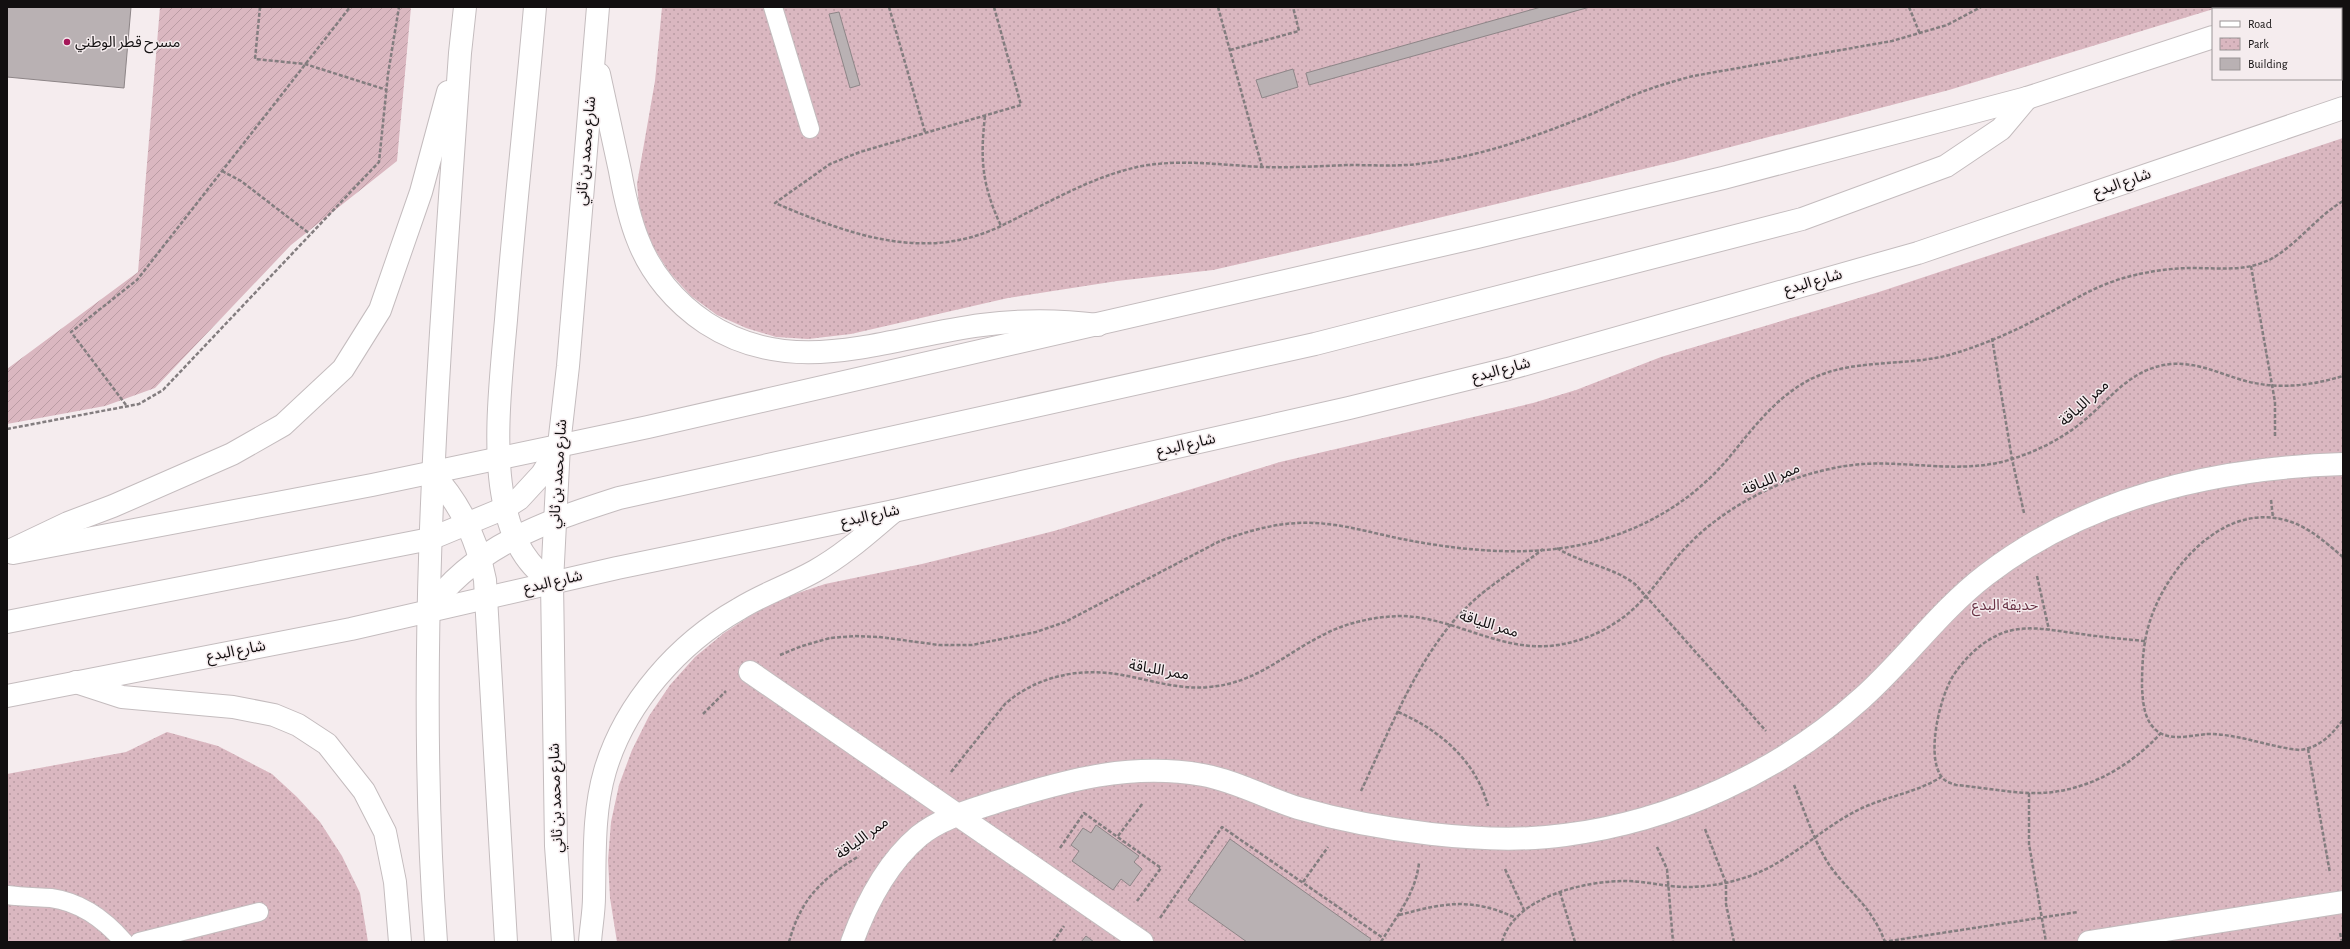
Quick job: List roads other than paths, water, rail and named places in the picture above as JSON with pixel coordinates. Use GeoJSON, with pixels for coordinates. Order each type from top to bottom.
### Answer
{"type":"FeatureCollection","features":[{"type":"Feature","properties":{"kind":"main road"},"geometry":{"type":"LineString","coordinates":[[436,942],[428,751],[428,611],[432,472],[460,53],[465,7]]}},
{"type":"Feature","properties":{"kind":"main road"},"geometry":{"type":"LineString","coordinates":[[534,7],[502,370],[500,458],[505,508],[515,538],[530,565],[552,582]]}},
{"type":"Feature","properties":{"kind":"main road","name":"شارع محمد بن ثاني"},"geometry":{"type":"LineString","coordinates":[[563,942],[556,846],[552,582],[554,519],[559,445],[569,358],[598,7]]}},
{"type":"Feature","properties":{"kind":"main road"},"geometry":{"type":"LineString","coordinates":[[7,553],[432,472],[648,427],[1098,324],[1723,178],[2027,98],[2212,37]]}},
{"type":"Feature","properties":{"kind":"main road"},"geometry":{"type":"LineString","coordinates":[[594,51],[625,196],[638,240],[656,275],[681,304],[720,332],[760,348],[790,352],[828,353],[864,348],[982,325],[1032,321],[1066,321],[1098,324]]}},
{"type":"Feature","properties":{"kind":"main road"},"geometry":{"type":"LineString","coordinates":[[7,553],[68,522],[113,506],[232,454],[283,425],[343,369],[380,310],[399,259],[421,192],[460,53]]}},
{"type":"Feature","properties":{"kind":"main road"},"geometry":{"type":"LineString","coordinates":[[428,611],[452,582],[481,559],[515,538],[554,519],[627,497],[1315,344],[1802,219],[1946,166],[2001,129],[2027,98]]}},
{"type":"Feature","properties":{"kind":"main road","name":"شارع البدع"},"geometry":{"type":"LineString","coordinates":[[7,696],[351,629],[552,582],[894,511],[1349,408],[1516,367],[1918,253],[2343,108]]}},
{"type":"Feature","properties":{"kind":"main road"},"geometry":{"type":"LineString","coordinates":[[7,622],[430,539],[505,508],[519,499],[535,482],[552,460],[559,445]]}},
{"type":"Feature","properties":{"kind":"main road"},"geometry":{"type":"LineString","coordinates":[[852,942],[871,899],[902,852],[933,826],[957,814],[1074,779],[1113,772],[1140,771],[1207,775],[1295,807],[1417,832],[1529,838],[1563,836],[1636,820],[1694,801],[1735,783],[1782,757],[1822,730],[1859,701],[1892,669],[1953,602],[1990,572],[2074,521],[2121,500],[2170,486],[2220,475],[2343,464]]}},
{"type":"Feature","properties":{"kind":"main road"},"geometry":{"type":"LineString","coordinates":[[432,472],[452,497],[468,524],[481,559],[487,598],[506,942]]}},
{"type":"Feature","properties":{"kind":"main road"},"geometry":{"type":"LineString","coordinates":[[590,942],[594,899],[595,833],[605,771],[615,743],[628,718],[656,678],[672,660],[699,637],[738,609],[814,572],[843,553],[894,511]]}},
{"type":"Feature","properties":{"kind":"main road"},"geometry":{"type":"LineString","coordinates":[[750,672],[1142,942]]}},
{"type":"Feature","properties":{"kind":"main road"},"geometry":{"type":"LineString","coordinates":[[76,682],[122,697],[226,706],[274,715],[298,725],[327,744],[364,791],[385,832],[395,882],[400,942]]}},
{"type":"Feature","properties":{"kind":"main road"},"geometry":{"type":"LineString","coordinates":[[2089,942],[2339,902]]}},
{"type":"Feature","properties":{"kind":"lane"},"geometry":{"type":"LineString","coordinates":[[773,7],[810,129]]}},
{"type":"Feature","properties":{"kind":"lane"},"geometry":{"type":"LineString","coordinates":[[7,895],[51,898],[75,904],[96,916],[113,929],[124,942]]}},
{"type":"Feature","properties":{"kind":"lane"},"geometry":{"type":"LineString","coordinates":[[139,942],[259,912]]}},
{"type":"Feature","properties":{"kind":"place","name":"مسرح قطر الوطني"},"geometry":{"type":"Point","coordinates":[67,42]}},
{"type":"Feature","properties":{"kind":"park label","name":"حديقة البدع"},"geometry":{"type":"Point","coordinates":[2005,605]}}]}
